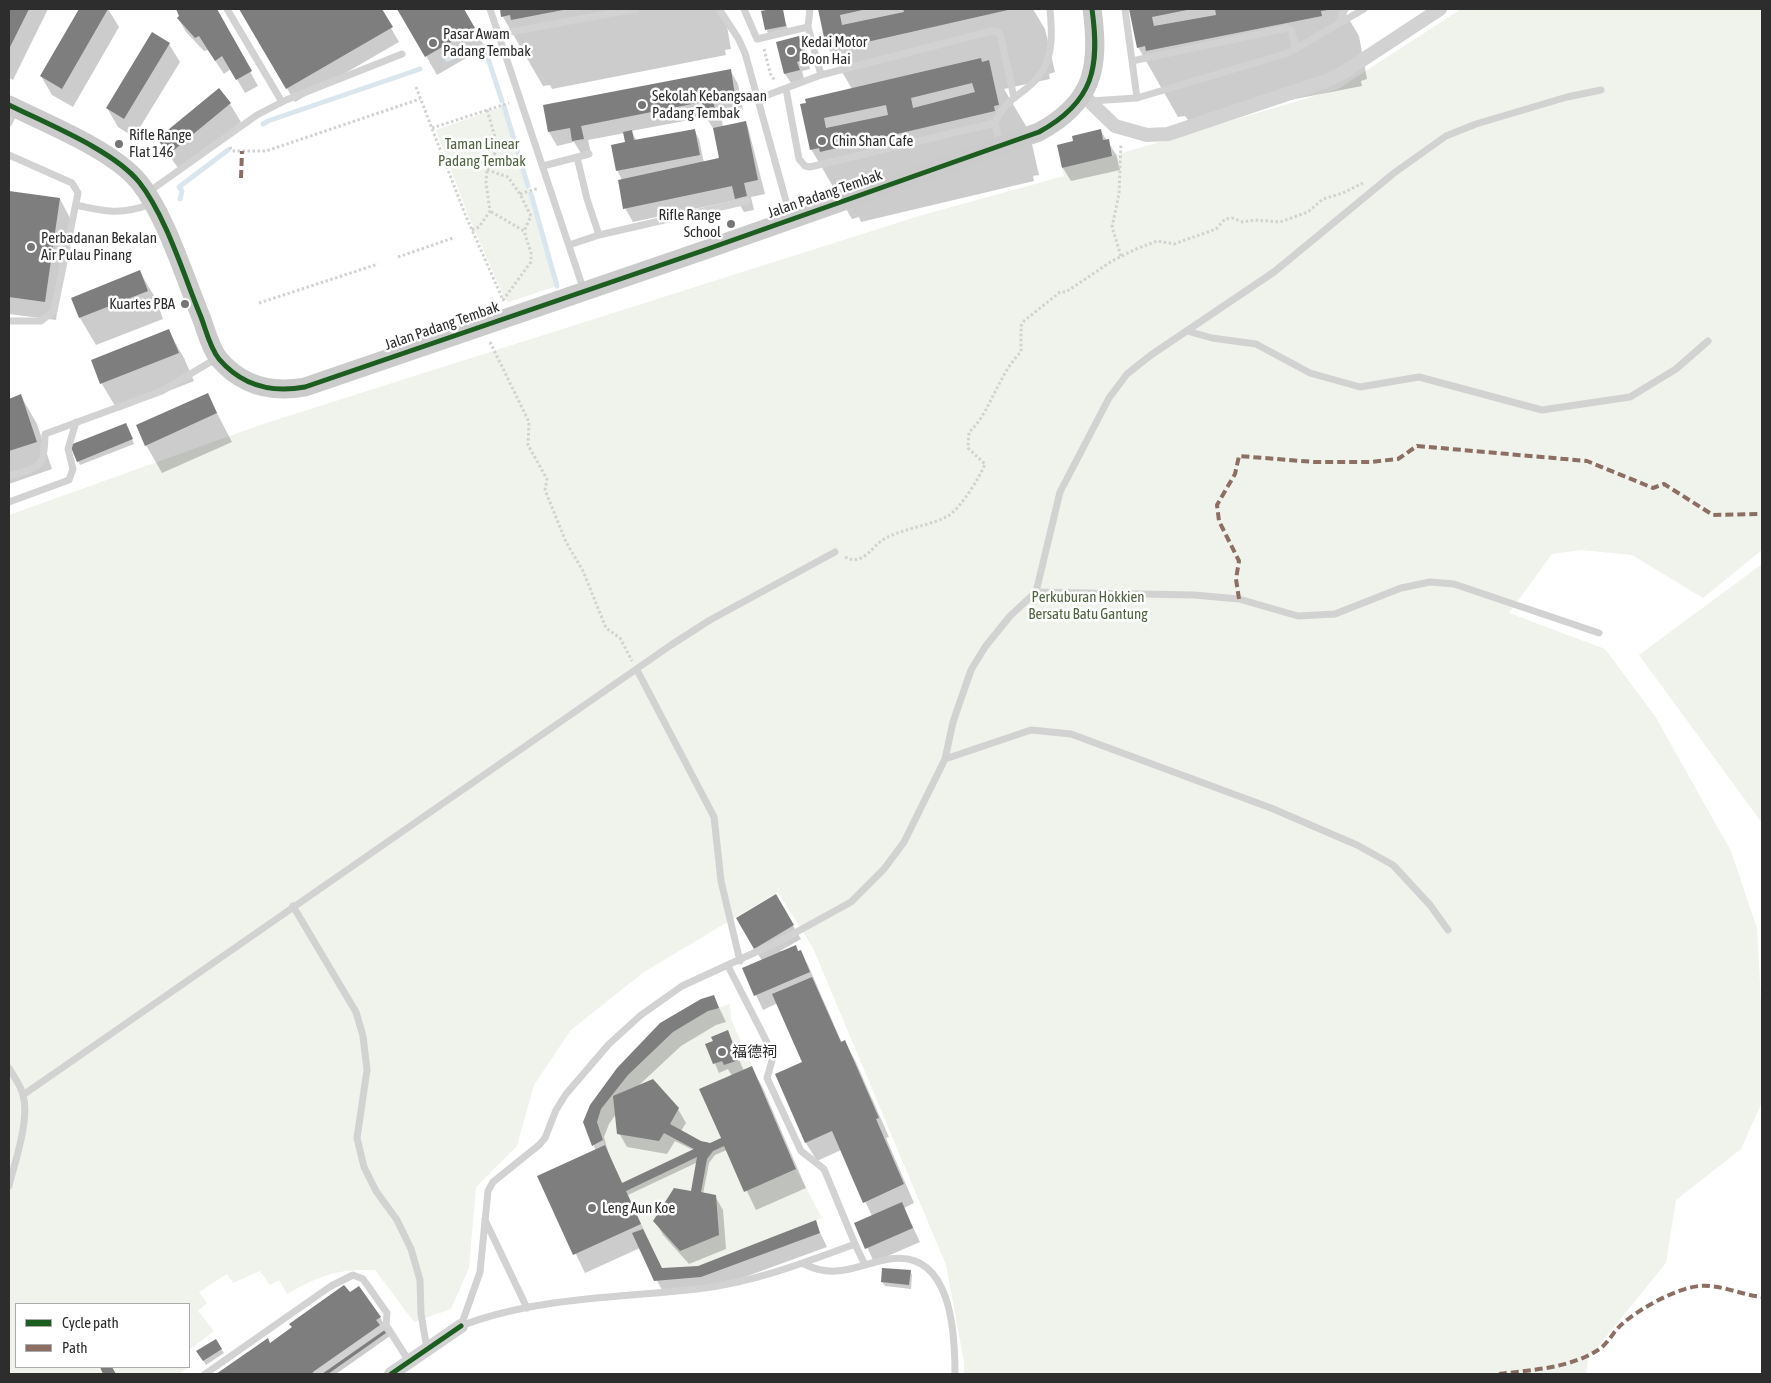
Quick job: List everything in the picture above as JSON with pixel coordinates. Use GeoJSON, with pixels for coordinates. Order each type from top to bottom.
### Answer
{"type":"FeatureCollection","features":[{"type":"Feature","properties":{"kind":"street"},"geometry":{"type":"LineString","coordinates":[[1092,9],[1095,56],[1094,71],[1087,99],[1112,124],[1147,135],[1168,134],[1326,81],[1340,74],[1440,9]]}},
{"type":"Feature","properties":{"kind":"street","name":"Jalan Padang Tembak"},"geometry":{"type":"LineString","coordinates":[[11,112],[98,150],[131,173],[150,199],[218,358],[236,375],[260,388],[288,390],[305,387],[1003,146],[1051,125],[1087,99]]}},
{"type":"Feature","properties":{"kind":"street"},"geometry":{"type":"LineString","coordinates":[[391,1374],[461,1326]]}},
{"type":"Feature","properties":{"kind":"lane"},"geometry":{"type":"LineString","coordinates":[[227,9],[282,102]]}},
{"type":"Feature","properties":{"kind":"lane"},"geometry":{"type":"LineString","coordinates":[[490,9],[584,291]]}},
{"type":"Feature","properties":{"kind":"lane"},"geometry":{"type":"LineString","coordinates":[[499,34],[635,9]]}},
{"type":"Feature","properties":{"kind":"lane"},"geometry":{"type":"LineString","coordinates":[[719,9],[742,45],[791,219]]}},
{"type":"Feature","properties":{"kind":"lane"},"geometry":{"type":"LineString","coordinates":[[744,9],[757,39],[808,28]]}},
{"type":"Feature","properties":{"kind":"lane"},"geometry":{"type":"LineString","coordinates":[[810,9],[808,28],[821,75]]}},
{"type":"Feature","properties":{"kind":"lane"},"geometry":{"type":"LineString","coordinates":[[1003,146],[995,123],[1001,109],[1040,76],[1047,63],[1051,50],[1050,9]]}},
{"type":"Feature","properties":{"kind":"lane"},"geometry":{"type":"LineString","coordinates":[[1125,9],[1137,98]]}},
{"type":"Feature","properties":{"kind":"lane"},"geometry":{"type":"LineString","coordinates":[[1336,27],[1345,9]]}},
{"type":"Feature","properties":{"kind":"lane"},"geometry":{"type":"LineString","coordinates":[[1087,99],[1137,98],[1296,49],[1364,9]]}},
{"type":"Feature","properties":{"kind":"lane"},"geometry":{"type":"LineString","coordinates":[[1132,61],[1287,28],[1291,30],[1296,49]]}},
{"type":"Feature","properties":{"kind":"lane"},"geometry":{"type":"LineString","coordinates":[[757,99],[786,90],[821,75],[996,32],[1002,37],[1014,98]]}},
{"type":"Feature","properties":{"kind":"lane"},"geometry":{"type":"LineString","coordinates":[[76,205],[106,212],[133,211],[223,139],[257,115],[282,102],[402,54]]}},
{"type":"Feature","properties":{"kind":"lane"},"geometry":{"type":"LineString","coordinates":[[786,90],[799,159],[805,166],[810,167],[995,123]]}},
{"type":"Feature","properties":{"kind":"lane"},"geometry":{"type":"LineString","coordinates":[[461,1326],[480,1272],[488,1191],[493,1182],[545,1138],[556,1110],[566,1094],[609,1044],[641,1015],[682,986],[740,961],[851,902],[884,869],[904,842],[945,759],[953,722],[971,670],[985,647],[1010,616],[1036,592],[1060,492],[1109,398],[1127,374],[1151,355],[1274,272],[1394,173],[1446,136],[1567,97],[1602,90]]}},
{"type":"Feature","properties":{"kind":"lane"},"geometry":{"type":"LineString","coordinates":[[543,166],[589,154]]}},
{"type":"Feature","properties":{"kind":"lane"},"geometry":{"type":"LineString","coordinates":[[9,155],[72,183],[78,193],[54,312],[41,321],[9,321]]}},
{"type":"Feature","properties":{"kind":"lane"},"geometry":{"type":"LineString","coordinates":[[578,157],[586,199],[599,235]]}},
{"type":"Feature","properties":{"kind":"lane"},"geometry":{"type":"LineString","coordinates":[[569,245],[599,235],[748,200]]}},
{"type":"Feature","properties":{"kind":"lane"},"geometry":{"type":"LineString","coordinates":[[1187,331],[1212,338],[1256,344],[1310,373],[1360,387],[1419,377],[1542,410],[1630,397],[1676,369],[1708,342]]}},
{"type":"Feature","properties":{"kind":"lane"},"geometry":{"type":"LineString","coordinates":[[9,476],[38,466],[44,454],[45,434],[162,391],[218,358]]}},
{"type":"Feature","properties":{"kind":"lane"},"geometry":{"type":"LineString","coordinates":[[9,502],[69,480],[73,469],[68,449],[76,422]]}},
{"type":"Feature","properties":{"kind":"lane"},"geometry":{"type":"LineString","coordinates":[[23,1094],[710,620],[835,552]]}},
{"type":"Feature","properties":{"kind":"lane"},"geometry":{"type":"LineString","coordinates":[[1036,592],[1194,595],[1239,599],[1298,616],[1335,614],[1401,588],[1430,582],[1454,584],[1599,633]]}},
{"type":"Feature","properties":{"kind":"lane"},"geometry":{"type":"LineString","coordinates":[[637,670],[714,816],[721,881],[740,961]]}},
{"type":"Feature","properties":{"kind":"lane"},"geometry":{"type":"LineString","coordinates":[[945,759],[1031,730],[1071,734],[1271,808],[1357,845],[1394,865],[1430,905],[1448,930]]}},
{"type":"Feature","properties":{"kind":"lane"},"geometry":{"type":"LineString","coordinates":[[293,906],[356,1012],[363,1036],[367,1070],[357,1138],[364,1168],[376,1191],[397,1220],[411,1249],[420,1280],[421,1314],[428,1349]]}},
{"type":"Feature","properties":{"kind":"lane"},"geometry":{"type":"LineString","coordinates":[[728,966],[772,1052],[773,1057],[767,1078],[801,1151],[824,1169],[854,1244],[865,1265]]}},
{"type":"Feature","properties":{"kind":"lane"},"geometry":{"type":"LineString","coordinates":[[9,1068],[23,1094],[24,1121],[9,1186]]}},
{"type":"Feature","properties":{"kind":"lane"},"geometry":{"type":"LineString","coordinates":[[485,1219],[527,1308]]}},
{"type":"Feature","properties":{"kind":"lane"},"geometry":{"type":"LineString","coordinates":[[461,1326],[487,1316],[527,1308],[700,1289],[804,1264],[854,1244]]}},
{"type":"Feature","properties":{"kind":"lane"},"geometry":{"type":"LineString","coordinates":[[804,1264],[820,1271],[840,1270],[889,1259],[914,1259],[925,1266],[943,1291],[955,1342],[955,1374]]}},
{"type":"Feature","properties":{"kind":"lane"},"geometry":{"type":"LineString","coordinates":[[205,1374],[331,1286],[349,1276],[359,1276],[363,1279],[387,1314],[386,1325],[409,1361]]}},
{"type":"Feature","properties":{"kind":"lane"},"geometry":{"type":"LineString","coordinates":[[316,1374],[386,1325]]}},
{"type":"Feature","properties":{"kind":"path"},"geometry":{"type":"LineString","coordinates":[[764,48],[773,78],[779,80]]}},
{"type":"Feature","properties":{"kind":"path"},"geometry":{"type":"LineString","coordinates":[[416,87],[472,230],[503,300],[531,262],[531,253],[524,231],[490,210]]}},
{"type":"Feature","properties":{"kind":"path"},"geometry":{"type":"LineString","coordinates":[[223,139],[232,150],[266,151],[420,99]]}},
{"type":"Feature","properties":{"kind":"path"},"geometry":{"type":"LineString","coordinates":[[432,128],[510,102]]}},
{"type":"Feature","properties":{"kind":"path"},"geometry":{"type":"LineString","coordinates":[[472,230],[479,227],[490,210],[486,183],[488,170],[498,145],[487,110]]}},
{"type":"Feature","properties":{"kind":"path"},"geometry":{"type":"LineString","coordinates":[[1120,128],[1122,158],[1118,182],[1120,194],[1112,228],[1121,256]]}},
{"type":"Feature","properties":{"kind":"path"},"geometry":{"type":"LineString","coordinates":[[488,170],[508,177],[520,194],[531,216],[524,231]]}},
{"type":"Feature","properties":{"kind":"path"},"geometry":{"type":"LineString","coordinates":[[835,552],[849,559],[867,556],[886,538],[948,516],[963,502],[985,464],[968,448],[969,432],[980,422],[998,384],[1013,360],[1021,352],[1021,326],[1024,321],[1060,292],[1066,292],[1121,256],[1157,240],[1174,244],[1216,229],[1224,219],[1280,222],[1308,212],[1323,199],[1367,182]]}},
{"type":"Feature","properties":{"kind":"path"},"geometry":{"type":"LineString","coordinates":[[520,194],[542,187]]}},
{"type":"Feature","properties":{"kind":"path"},"geometry":{"type":"LineString","coordinates":[[398,257],[453,238]]}},
{"type":"Feature","properties":{"kind":"path"},"geometry":{"type":"LineString","coordinates":[[259,303],[378,264]]}},
{"type":"Feature","properties":{"kind":"path"},"geometry":{"type":"LineString","coordinates":[[483,326],[528,422],[528,446],[547,479],[545,490],[566,542],[584,571],[606,628],[620,638],[637,670]]}},
{"type":"Feature","properties":{"kind":"green space","name":"Perkuburan Hokkien Bersatu Batu Gantung"},"geometry":{"type":"Polygon","coordinates":[[[1461,9],[1762,9],[1762,550],[1703,598],[1632,555],[1581,550],[1552,554],[1509,613],[1605,649],[1655,716],[1731,851],[1757,928],[1762,1021],[1762,1102],[1741,1149],[1676,1200],[1666,1263],[1588,1359],[1586,1374],[964,1374],[964,1362],[946,1265],[813,948],[778,892],[644,972],[571,1030],[534,1085],[517,1146],[476,1187],[469,1268],[451,1309],[414,1322],[375,1270],[329,1274],[287,1294],[279,1280],[270,1285],[260,1271],[233,1283],[227,1274],[199,1292],[207,1303],[198,1311],[214,1331],[190,1349],[190,1303],[15,1303],[15,1368],[187,1368],[179,1374],[9,1374],[9,515],[263,424],[919,216],[1064,176],[1062,168],[1112,156],[1338,89],[1461,9]]]}},
{"type":"Feature","properties":{"kind":"green space","name":"Taman Linear Padang Tembak"},"geometry":{"type":"Polygon","coordinates":[[[504,106],[557,286],[509,302],[505,299],[468,215],[436,130],[504,106]]]}},
{"type":"Feature","properties":{"kind":"green space"},"geometry":{"type":"Polygon","coordinates":[[[1762,564],[1762,823],[1639,655],[1762,564]]]}},
{"type":"Feature","properties":{"kind":"green space"},"geometry":{"type":"Polygon","coordinates":[[[730,1004],[731,1019],[752,1066],[699,1089],[744,1192],[796,1169],[822,1218],[698,1266],[662,1268],[605,1145],[597,1122],[601,1109],[628,1075],[673,1032],[708,1011],[730,1004]]]}},
{"type":"Feature","properties":{"kind":"building"},"geometry":{"type":"Polygon","coordinates":[[[9,9],[29,9],[9,49],[9,9]]]}},
{"type":"Feature","properties":{"kind":"building"},"geometry":{"type":"Polygon","coordinates":[[[79,9],[108,9],[62,89],[40,76],[79,9]]]}},
{"type":"Feature","properties":{"kind":"building"},"geometry":{"type":"Polygon","coordinates":[[[176,9],[217,9],[252,71],[236,80],[222,56],[215,61],[199,36],[195,38],[177,18],[179,16],[176,9]]]}},
{"type":"Feature","properties":{"kind":"building"},"geometry":{"type":"Polygon","coordinates":[[[239,9],[382,9],[393,27],[286,89],[239,9]]]}},
{"type":"Feature","properties":{"kind":"building","name":"Pasar Awam Padang Tembak"},"geometry":{"type":"Polygon","coordinates":[[[397,9],[464,9],[475,28],[425,57],[397,9]]]}},
{"type":"Feature","properties":{"kind":"building"},"geometry":{"type":"Polygon","coordinates":[[[500,9],[563,10],[511,20],[510,15],[501,17],[500,9]]]}},
{"type":"Feature","properties":{"kind":"building"},"geometry":{"type":"Polygon","coordinates":[[[783,9],[786,26],[765,30],[761,11],[783,9]]]}},
{"type":"Feature","properties":{"kind":"building"},"geometry":{"type":"Polygon","coordinates":[[[818,9],[867,9],[840,15],[842,25],[904,12],[903,9],[1008,10],[836,49],[835,45],[826,47],[818,9]]]}},
{"type":"Feature","properties":{"kind":"building"},"geometry":{"type":"Polygon","coordinates":[[[1129,9],[1192,9],[1152,17],[1154,26],[1216,15],[1215,9],[1328,10],[1321,11],[1322,16],[1146,51],[1145,46],[1137,48],[1129,9]]]}},
{"type":"Feature","properties":{"kind":"building"},"geometry":{"type":"Polygon","coordinates":[[[152,32],[170,43],[124,119],[106,108],[152,32]]]}},
{"type":"Feature","properties":{"kind":"building","name":"Kedai Motor Boon Hai"},"geometry":{"type":"Polygon","coordinates":[[[799,36],[805,59],[797,62],[800,70],[784,74],[776,42],[799,36]]]}},
{"type":"Feature","properties":{"kind":"building"},"geometry":{"type":"Polygon","coordinates":[[[981,58],[982,62],[989,60],[999,105],[994,106],[995,111],[820,152],[819,148],[810,150],[800,104],[806,103],[805,99],[981,58]],[[972,83],[911,98],[913,108],[975,92],[972,83]],[[886,105],[824,118],[826,128],[888,115],[886,105]]]}},
{"type":"Feature","properties":{"kind":"building"},"geometry":{"type":"Polygon","coordinates":[[[731,69],[735,96],[713,100],[716,114],[704,116],[702,102],[581,126],[584,139],[572,141],[570,128],[548,132],[543,105],[731,69]]]}},
{"type":"Feature","properties":{"kind":"building"},"geometry":{"type":"Polygon","coordinates":[[[219,88],[231,103],[169,154],[157,139],[219,88]]]}},
{"type":"Feature","properties":{"kind":"building"},"geometry":{"type":"Polygon","coordinates":[[[746,121],[758,180],[744,183],[747,196],[735,199],[732,186],[623,209],[618,180],[719,158],[713,128],[746,121]]]}},
{"type":"Feature","properties":{"kind":"building"},"geometry":{"type":"Polygon","coordinates":[[[695,129],[700,155],[616,171],[611,145],[625,142],[623,132],[632,130],[634,140],[695,129]]]}},
{"type":"Feature","properties":{"kind":"building"},"geometry":{"type":"Polygon","coordinates":[[[1101,129],[1103,140],[1109,139],[1112,156],[1062,168],[1057,145],[1073,141],[1072,136],[1101,129]]]}},
{"type":"Feature","properties":{"kind":"building","name":"Perbadanan Bekalan Air Pulau Pinang"},"geometry":{"type":"Polygon","coordinates":[[[9,191],[60,198],[45,302],[9,297],[9,191]]]}},
{"type":"Feature","properties":{"kind":"building"},"geometry":{"type":"Polygon","coordinates":[[[140,270],[148,291],[79,318],[71,298],[140,270]]]}},
{"type":"Feature","properties":{"kind":"building"},"geometry":{"type":"Polygon","coordinates":[[[169,329],[179,353],[100,384],[91,360],[169,329]]]}},
{"type":"Feature","properties":{"kind":"building"},"geometry":{"type":"Polygon","coordinates":[[[208,393],[217,413],[145,446],[136,425],[208,393]]]}},
{"type":"Feature","properties":{"kind":"building"},"geometry":{"type":"Polygon","coordinates":[[[21,394],[37,442],[9,451],[9,399],[21,394]]]}},
{"type":"Feature","properties":{"kind":"building"},"geometry":{"type":"Polygon","coordinates":[[[126,423],[133,439],[77,462],[70,445],[126,423]]]}},
{"type":"Feature","properties":{"kind":"building"},"geometry":{"type":"Polygon","coordinates":[[[776,894],[794,925],[754,949],[736,918],[776,894]]]}},
{"type":"Feature","properties":{"kind":"building"},"geometry":{"type":"Polygon","coordinates":[[[796,945],[798,951],[801,950],[810,972],[754,996],[742,968],[796,945]]]}},
{"type":"Feature","properties":{"kind":"building"},"geometry":{"type":"Polygon","coordinates":[[[812,977],[841,1042],[845,1040],[879,1118],[876,1119],[904,1184],[863,1203],[832,1131],[805,1143],[775,1074],[802,1062],[772,994],[812,977]]]}},
{"type":"Feature","properties":{"kind":"building"},"geometry":{"type":"Polygon","coordinates":[[[714,995],[719,1008],[708,1011],[673,1032],[628,1075],[601,1109],[597,1122],[603,1140],[592,1146],[583,1122],[590,1105],[617,1068],[660,1023],[701,999],[714,995]]]}},
{"type":"Feature","properties":{"kind":"building","name":"福德祠"},"geometry":{"type":"Polygon","coordinates":[[[728,1030],[739,1060],[724,1065],[722,1061],[713,1064],[705,1044],[713,1041],[711,1037],[728,1030]]]}},
{"type":"Feature","properties":{"kind":"building"},"geometry":{"type":"Polygon","coordinates":[[[752,1066],[796,1169],[744,1192],[724,1146],[713,1151],[707,1159],[701,1192],[716,1195],[719,1235],[680,1251],[653,1221],[674,1188],[691,1191],[697,1157],[626,1191],[641,1224],[573,1255],[537,1176],[605,1145],[622,1183],[694,1149],[664,1133],[659,1141],[617,1134],[613,1096],[653,1079],[679,1108],[670,1124],[701,1141],[710,1143],[721,1138],[699,1089],[752,1066]]]}},
{"type":"Feature","properties":{"kind":"building"},"geometry":{"type":"Polygon","coordinates":[[[902,1202],[913,1228],[865,1249],[854,1223],[902,1202]]]}},
{"type":"Feature","properties":{"kind":"building"},"geometry":{"type":"Polygon","coordinates":[[[816,1220],[820,1233],[701,1277],[654,1281],[632,1233],[643,1229],[662,1268],[698,1266],[816,1220]]]}},
{"type":"Feature","properties":{"kind":"building"},"geometry":{"type":"Polygon","coordinates":[[[882,1268],[911,1270],[909,1285],[881,1282],[882,1268]]]}},
{"type":"Feature","properties":{"kind":"building"},"geometry":{"type":"Polygon","coordinates":[[[344,1285],[350,1292],[359,1286],[381,1317],[376,1320],[386,1333],[328,1374],[216,1374],[268,1338],[270,1343],[292,1327],[289,1324],[344,1285]]]}},
{"type":"Feature","properties":{"kind":"building"},"geometry":{"type":"Polygon","coordinates":[[[216,1339],[222,1349],[203,1361],[196,1351],[216,1339]]]}},
{"type":"Feature","properties":{"kind":"building"},"geometry":{"type":"Polygon","coordinates":[[[100,1368],[113,1368],[116,1374],[103,1374],[100,1368]]]}},
{"type":"Feature","properties":{"kind":"waterway"},"geometry":{"type":"LineString","coordinates":[[447,59],[484,46],[502,101]]}},
{"type":"Feature","properties":{"kind":"waterway"},"geometry":{"type":"LineString","coordinates":[[263,124],[420,69]]}},
{"type":"Feature","properties":{"kind":"waterway"},"geometry":{"type":"LineString","coordinates":[[504,106],[528,186]]}},
{"type":"Feature","properties":{"kind":"waterway"},"geometry":{"type":"LineString","coordinates":[[180,199],[182,191],[179,187],[228,150]]}},
{"type":"Feature","properties":{"kind":"waterway"},"geometry":{"type":"LineString","coordinates":[[531,194],[557,286]]}},
{"type":"Feature","properties":{"kind":"marked path"},"geometry":{"type":"LineString","coordinates":[[241,178],[242,151]]}},
{"type":"Feature","properties":{"kind":"marked path"},"geometry":{"type":"LineString","coordinates":[[1239,599],[1236,579],[1239,561],[1219,521],[1217,505],[1235,474],[1239,456],[1314,462],[1370,462],[1398,459],[1417,446],[1587,461],[1653,488],[1664,484],[1713,515],[1762,514]]}},
{"type":"Feature","properties":{"kind":"marked path"},"geometry":{"type":"LineString","coordinates":[[1499,1374],[1550,1367],[1587,1356],[1602,1347],[1621,1325],[1637,1313],[1668,1295],[1689,1288],[1707,1286],[1762,1297]]}},
{"type":"Feature","properties":{"kind":"cycle path"},"geometry":{"type":"LineString","coordinates":[[9,105],[78,139],[128,170],[139,182],[158,212],[174,247],[211,344],[219,359],[237,376],[248,381],[269,388],[293,389],[305,387],[702,251],[1039,132],[1072,108],[1082,95],[1089,81],[1095,48],[1092,9]]}},
{"type":"Feature","properties":{"kind":"cycle path"},"geometry":{"type":"LineString","coordinates":[[391,1374],[461,1326]]}},
{"type":"Feature","properties":{"kind":"place","name":"Pasar Awam Padang Tembak"},"geometry":{"type":"Point","coordinates":[433,43]}},
{"type":"Feature","properties":{"kind":"place","name":"Kedai Motor Boon Hai"},"geometry":{"type":"Point","coordinates":[791,51]}},
{"type":"Feature","properties":{"kind":"place","name":"Sekolah Kebangsaan Padang Tembak"},"geometry":{"type":"Point","coordinates":[642,105]}},
{"type":"Feature","properties":{"kind":"place","name":"Chin Shan Cafe"},"geometry":{"type":"Point","coordinates":[822,141]}},
{"type":"Feature","properties":{"kind":"place","name":"Rifle Range Flat 146"},"geometry":{"type":"Point","coordinates":[119,144]}},
{"type":"Feature","properties":{"kind":"place","name":"Rifle Range School"},"geometry":{"type":"Point","coordinates":[731,224]}},
{"type":"Feature","properties":{"kind":"place","name":"Perbadanan Bekalan Air Pulau Pinang"},"geometry":{"type":"Point","coordinates":[31,247]}},
{"type":"Feature","properties":{"kind":"place","name":"Kuartes PBA"},"geometry":{"type":"Point","coordinates":[185,304]}},
{"type":"Feature","properties":{"kind":"place","name":"福德祠"},"geometry":{"type":"Point","coordinates":[722,1052]}},
{"type":"Feature","properties":{"kind":"place","name":"Leng Aun Koe"},"geometry":{"type":"Point","coordinates":[592,1208]}}]}
